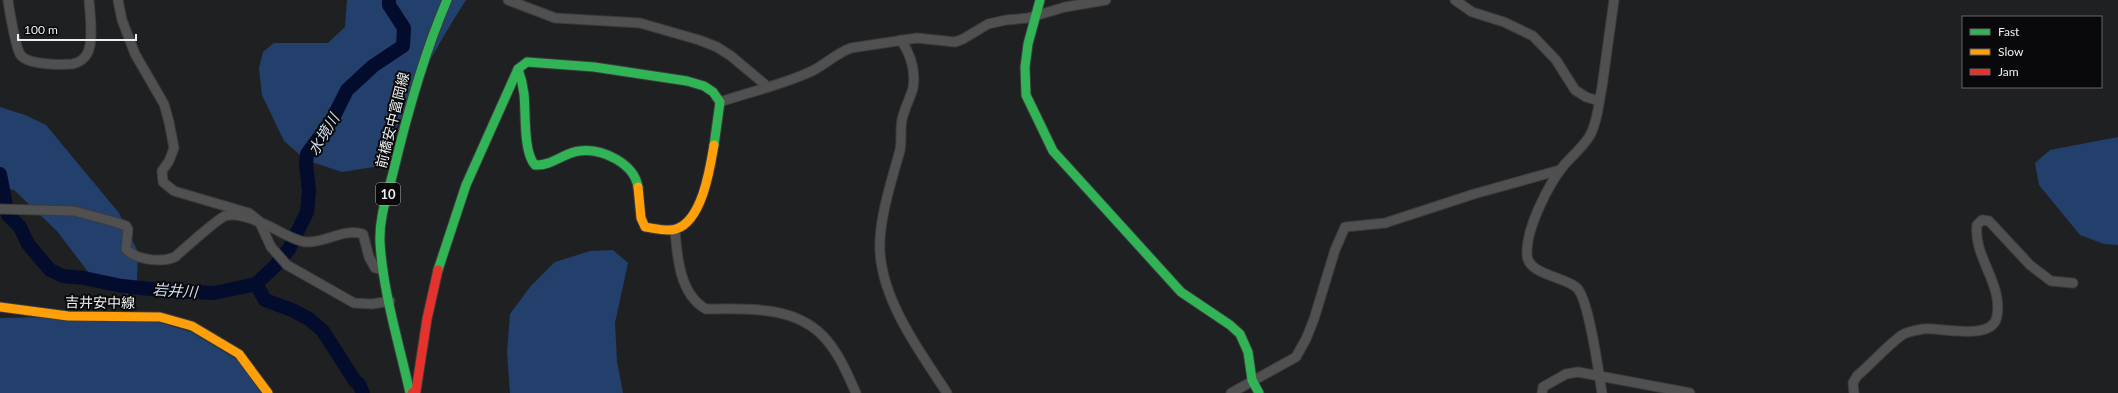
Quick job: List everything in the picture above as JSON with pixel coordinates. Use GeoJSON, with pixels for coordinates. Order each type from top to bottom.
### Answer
{"type":"FeatureCollection","features":[{"type":"Feature","properties":{"kind":"street"},"geometry":{"type":"LineString","coordinates":[[8,0],[20,54],[27,60],[33,62],[73,64],[82,60],[87,54],[90,46],[89,0]]}},
{"type":"Feature","properties":{"kind":"street"},"geometry":{"type":"LineString","coordinates":[[118,0],[122,20],[135,54],[164,104],[169,122],[174,148],[169,161],[162,171],[163,182],[174,191],[193,198],[243,210],[259,222],[271,247],[287,265],[354,303],[372,304],[390,301]]}},
{"type":"Feature","properties":{"kind":"street","name":"前橋安中富岡線"},"geometry":{"type":"LineString","coordinates":[[411,393],[383,270],[380,239],[385,206],[409,101],[422,61],[447,0]]}},
{"type":"Feature","properties":{"kind":"street"},"geometry":{"type":"LineString","coordinates":[[508,0],[555,18],[640,23],[717,46],[768,87]]}},
{"type":"Feature","properties":{"kind":"street"},"geometry":{"type":"LineString","coordinates":[[1040,0],[1028,44],[1025,67],[1026,95],[1053,151],[1181,292],[1230,325],[1240,334],[1248,352],[1252,380],[1258,393]]}},
{"type":"Feature","properties":{"kind":"street"},"geometry":{"type":"LineString","coordinates":[[720,102],[768,87],[813,70],[851,48],[917,38],[955,42],[988,24],[1036,16],[1065,7],[1106,0]]}},
{"type":"Feature","properties":{"kind":"street"},"geometry":{"type":"LineString","coordinates":[[1455,0],[1472,12],[1504,22],[1533,36],[1556,60],[1575,90],[1586,97],[1599,101]]}},
{"type":"Feature","properties":{"kind":"street"},"geometry":{"type":"LineString","coordinates":[[1602,393],[1600,375],[1585,306],[1578,289],[1567,282],[1533,267],[1528,261],[1526,254],[1536,214],[1560,170],[1592,132],[1599,101],[1614,0]]}},
{"type":"Feature","properties":{"kind":"street"},"geometry":{"type":"LineString","coordinates":[[901,40],[910,53],[913,65],[913,89],[902,120],[900,149],[893,171],[884,213],[880,251],[883,273],[891,298],[916,347],[947,393]]}},
{"type":"Feature","properties":{"kind":"street"},"geometry":{"type":"LineString","coordinates":[[411,393],[416,391],[422,342],[441,261],[457,210],[477,157],[518,69],[527,62],[558,63],[687,81],[704,86],[713,92],[720,102],[718,127],[710,172],[695,213],[688,222],[675,230],[646,227],[641,222],[638,180],[634,171],[618,160],[595,151],[578,150],[565,154],[545,166],[535,166],[531,157],[528,140],[524,82],[518,69]]}},
{"type":"Feature","properties":{"kind":"street"},"geometry":{"type":"LineString","coordinates":[[1231,393],[1296,357],[1306,339],[1314,319],[1335,250],[1346,227],[1385,223],[1474,194],[1560,170]]}},
{"type":"Feature","properties":{"kind":"street"},"geometry":{"type":"LineString","coordinates":[[0,209],[74,211],[115,222],[126,226],[128,229],[126,249],[130,253],[166,261],[175,257],[224,216],[237,216],[259,222],[304,242],[317,242],[344,233],[354,232],[363,234],[368,257],[375,268],[383,270]]}},
{"type":"Feature","properties":{"kind":"street"},"geometry":{"type":"LineString","coordinates":[[1854,393],[1853,383],[1857,376],[1903,334],[1923,329],[1981,331],[1991,328],[1994,324],[1998,317],[1998,301],[1994,285],[1979,249],[1976,232],[1977,225],[1982,220],[1989,221],[2030,265],[2051,281],[2073,283]]}},
{"type":"Feature","properties":{"kind":"street"},"geometry":{"type":"LineString","coordinates":[[675,230],[676,244],[684,282],[689,294],[696,304],[706,308],[774,311],[790,315],[807,324],[822,335],[840,360],[856,393]]}},
{"type":"Feature","properties":{"kind":"street","name":"吉井安中線"},"geometry":{"type":"LineString","coordinates":[[0,307],[68,316],[160,317],[192,326],[239,354],[254,372],[268,393]]}},
{"type":"Feature","properties":{"kind":"street"},"geometry":{"type":"LineString","coordinates":[[1542,393],[1543,386],[1566,374],[1578,372],[1600,375],[1611,380],[1690,393]]}},
{"type":"Feature","properties":{"kind":"shaded area"},"geometry":{"type":"Polygon","coordinates":[[[347,0],[466,0],[419,81],[380,166],[342,172],[306,160],[284,141],[262,95],[259,68],[263,52],[274,43],[328,43],[345,27],[347,0]]]}},
{"type":"Feature","properties":{"kind":"shaded area"},"geometry":{"type":"Polygon","coordinates":[[[0,107],[25,115],[46,125],[119,213],[138,252],[137,281],[127,295],[95,281],[57,231],[14,190],[0,187],[0,107]]]}},
{"type":"Feature","properties":{"kind":"shaded area"},"geometry":{"type":"Polygon","coordinates":[[[2118,137],[2118,245],[2104,244],[2080,235],[2039,185],[2035,163],[2050,150],[2118,137]]]}},
{"type":"Feature","properties":{"kind":"shaded area"},"geometry":{"type":"Polygon","coordinates":[[[613,250],[628,263],[615,323],[617,361],[623,393],[510,393],[507,352],[510,314],[530,287],[555,262],[590,251],[613,250]]]}},
{"type":"Feature","properties":{"kind":"shaded area"},"geometry":{"type":"Polygon","coordinates":[[[56,317],[158,322],[191,332],[236,359],[263,393],[0,393],[0,318],[56,317]]]}},
{"type":"Feature","properties":{"kind":"waterway","name":"水境川"},"geometry":{"type":"LineString","coordinates":[[256,284],[275,266],[289,249],[307,212],[309,191],[306,164],[307,154],[332,120],[347,90],[373,66],[403,46],[404,28],[389,5],[389,0]]}},
{"type":"Feature","properties":{"kind":"waterway","name":"岩井川"},"geometry":{"type":"LineString","coordinates":[[0,174],[8,215],[20,227],[28,244],[50,270],[63,276],[84,278],[122,286],[170,291],[214,293],[256,284]]}},
{"type":"Feature","properties":{"kind":"waterway","name":"岩井川"},"geometry":{"type":"LineString","coordinates":[[256,284],[265,300],[292,310],[309,319],[323,331],[355,381],[359,384],[363,393]]}},
{"type":"Feature","properties":{"kind":"traffic: fast"},"geometry":{"type":"LineString","coordinates":[[410,393],[384,280],[380,233],[386,199],[416,85],[430,42],[447,0]]}},
{"type":"Feature","properties":{"kind":"traffic: fast"},"geometry":{"type":"LineString","coordinates":[[1040,0],[1028,44],[1025,67],[1026,95],[1053,151],[1181,292],[1230,325],[1240,334],[1248,352],[1252,380],[1259,393]]}},
{"type":"Feature","properties":{"kind":"traffic: fast"},"geometry":{"type":"LineString","coordinates":[[438,270],[466,185],[518,69],[527,62],[594,67],[687,81],[704,86],[713,92],[720,102],[714,145]]}},
{"type":"Feature","properties":{"kind":"traffic: fast"},"geometry":{"type":"LineString","coordinates":[[518,69],[524,94],[528,151],[535,165],[547,164],[573,152],[597,152],[607,155],[624,164],[635,178],[638,187]]}},
{"type":"Feature","properties":{"kind":"traffic: slow"},"geometry":{"type":"LineString","coordinates":[[638,187],[641,218],[645,227],[665,230],[676,229],[685,224],[692,216],[698,205],[707,180],[714,145]]}},
{"type":"Feature","properties":{"kind":"traffic: slow"},"geometry":{"type":"LineString","coordinates":[[0,307],[68,316],[160,317],[192,326],[239,354],[268,393]]}},
{"type":"Feature","properties":{"kind":"traffic: jam"},"geometry":{"type":"LineString","coordinates":[[412,393],[416,391],[427,319],[438,270]]}}]}
